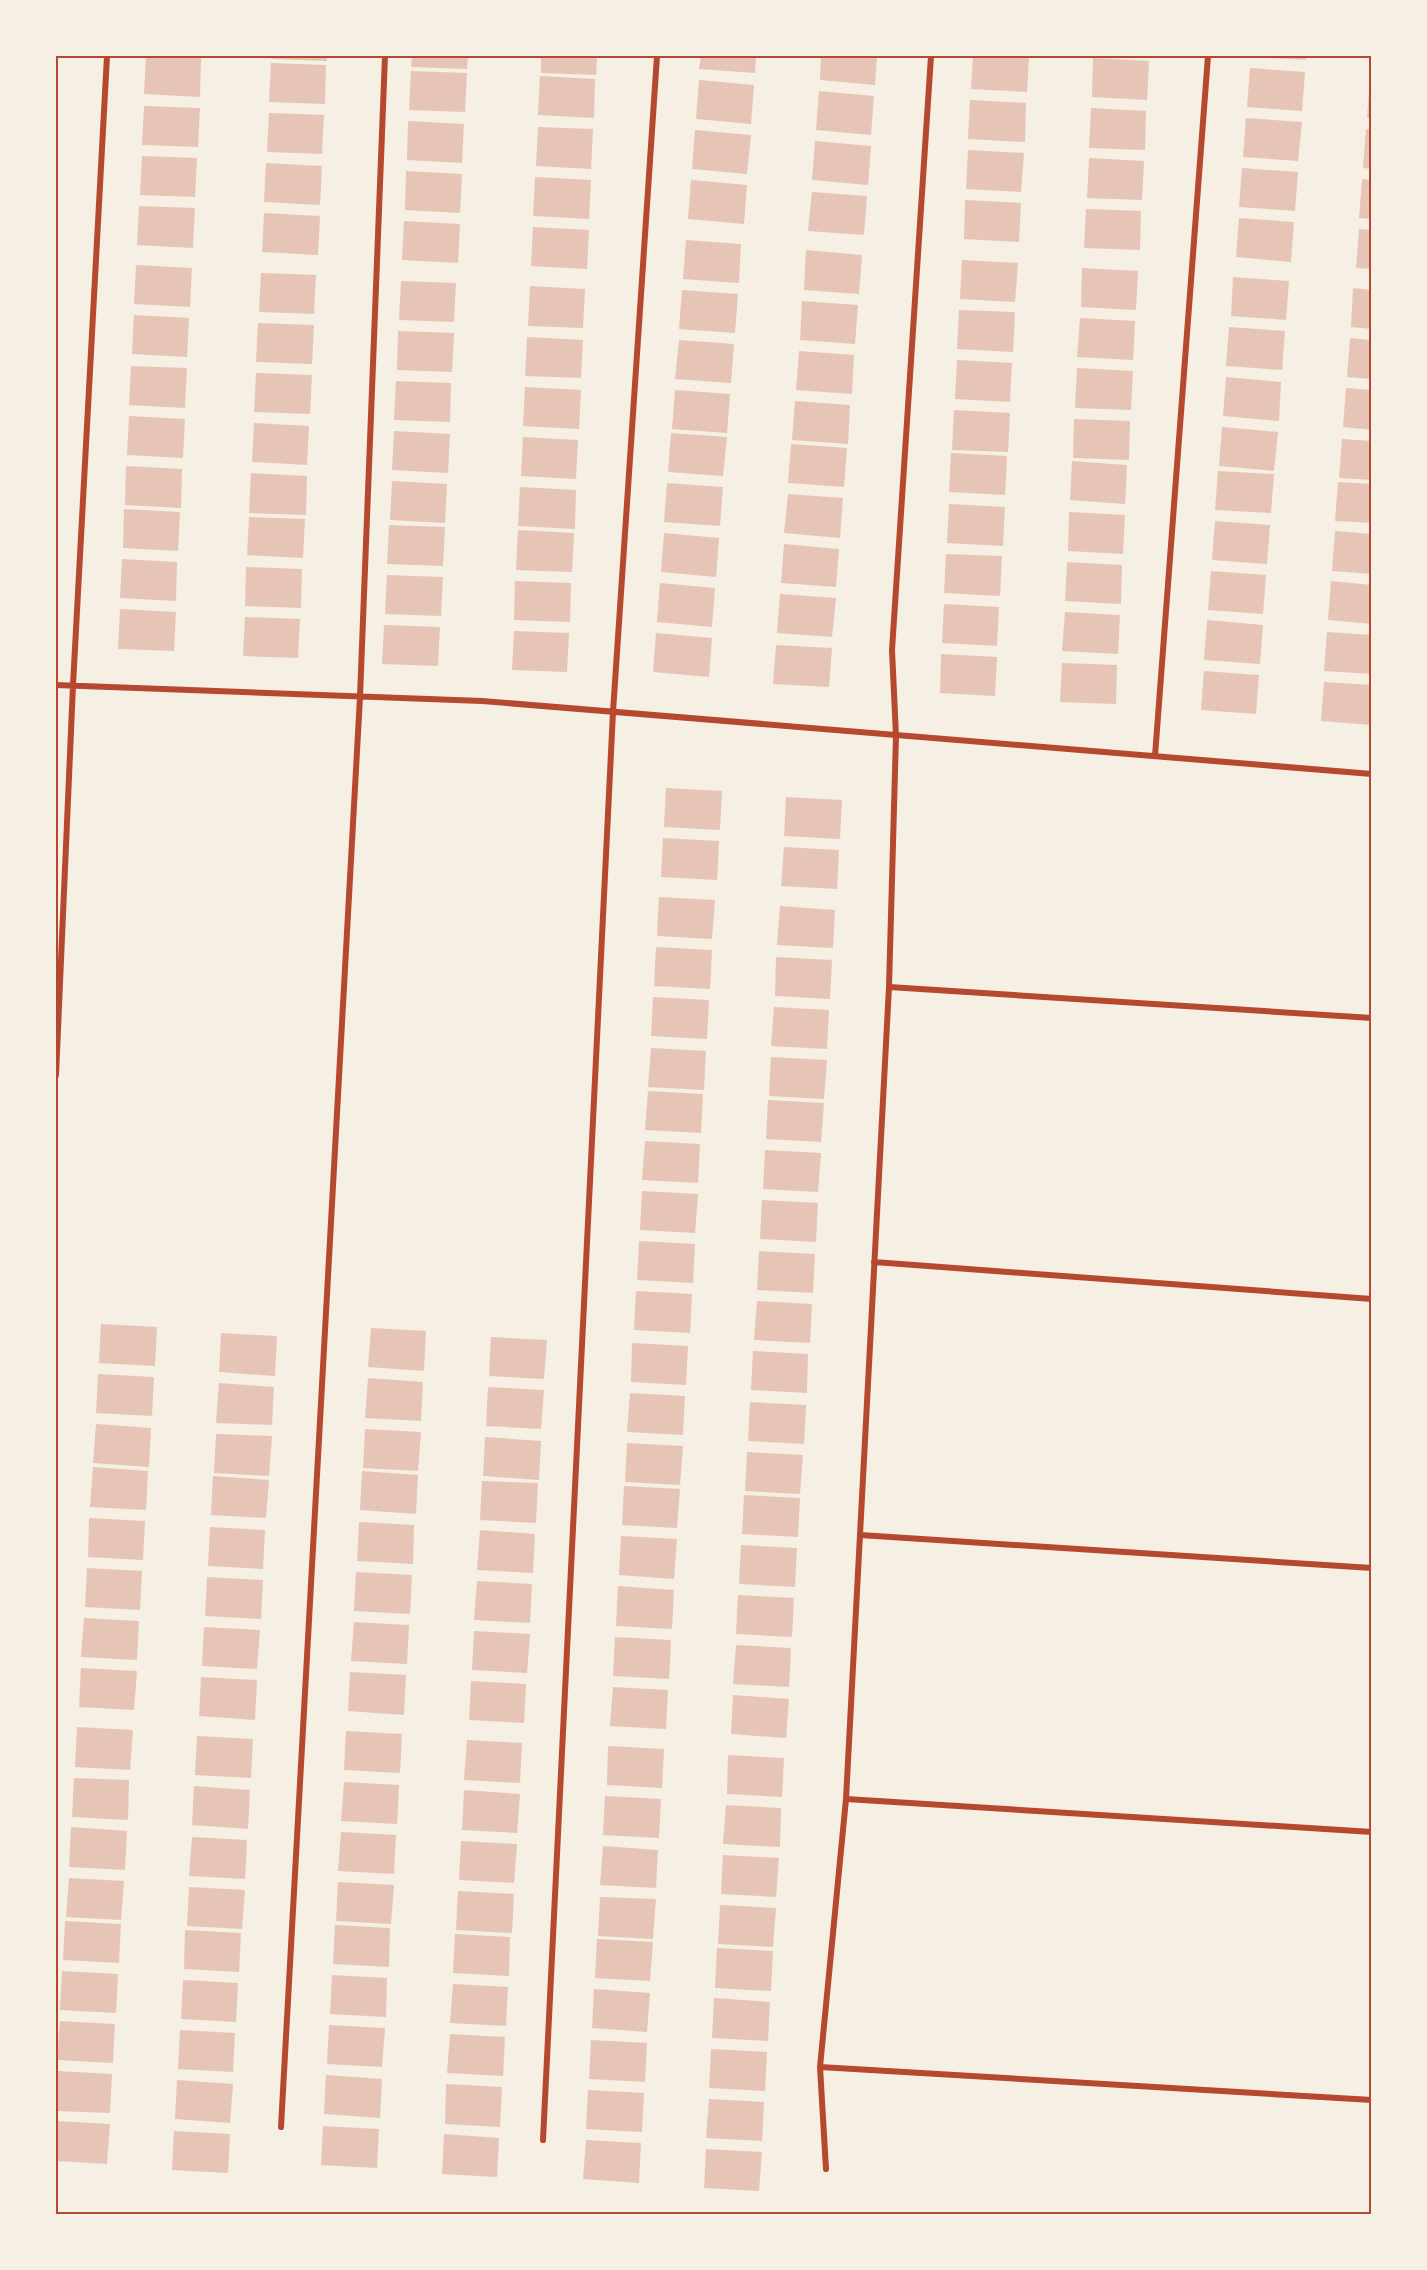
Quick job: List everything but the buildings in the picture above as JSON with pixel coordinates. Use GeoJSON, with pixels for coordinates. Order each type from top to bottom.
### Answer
{"type":"FeatureCollection","features":[{"type":"Feature","properties":{"kind":"street"},"geometry":{"type":"LineString","coordinates":[[56,1075],[107,56]]}},
{"type":"Feature","properties":{"kind":"street"},"geometry":{"type":"LineString","coordinates":[[282,2127],[360,697],[386,56]]}},
{"type":"Feature","properties":{"kind":"street"},"geometry":{"type":"LineString","coordinates":[[543,2140],[613,712],[657,56]]}},
{"type":"Feature","properties":{"kind":"street"},"geometry":{"type":"LineString","coordinates":[[826,2169],[819,2067],[846,1799],[889,987],[896,736],[892,650],[931,56]]}},
{"type":"Feature","properties":{"kind":"street"},"geometry":{"type":"LineString","coordinates":[[1155,756],[1208,56]]}},
{"type":"Feature","properties":{"kind":"street"},"geometry":{"type":"LineString","coordinates":[[56,685],[482,701],[1371,774]]}},
{"type":"Feature","properties":{"kind":"street"},"geometry":{"type":"LineString","coordinates":[[889,987],[1371,1018]]}},
{"type":"Feature","properties":{"kind":"street"},"geometry":{"type":"LineString","coordinates":[[874,1262],[1371,1299]]}},
{"type":"Feature","properties":{"kind":"street"},"geometry":{"type":"LineString","coordinates":[[860,1535],[1371,1569]]}},
{"type":"Feature","properties":{"kind":"street"},"geometry":{"type":"LineString","coordinates":[[846,1799],[1371,1832]]}},
{"type":"Feature","properties":{"kind":"street"},"geometry":{"type":"LineString","coordinates":[[819,2067],[1371,2100]]}}]}
